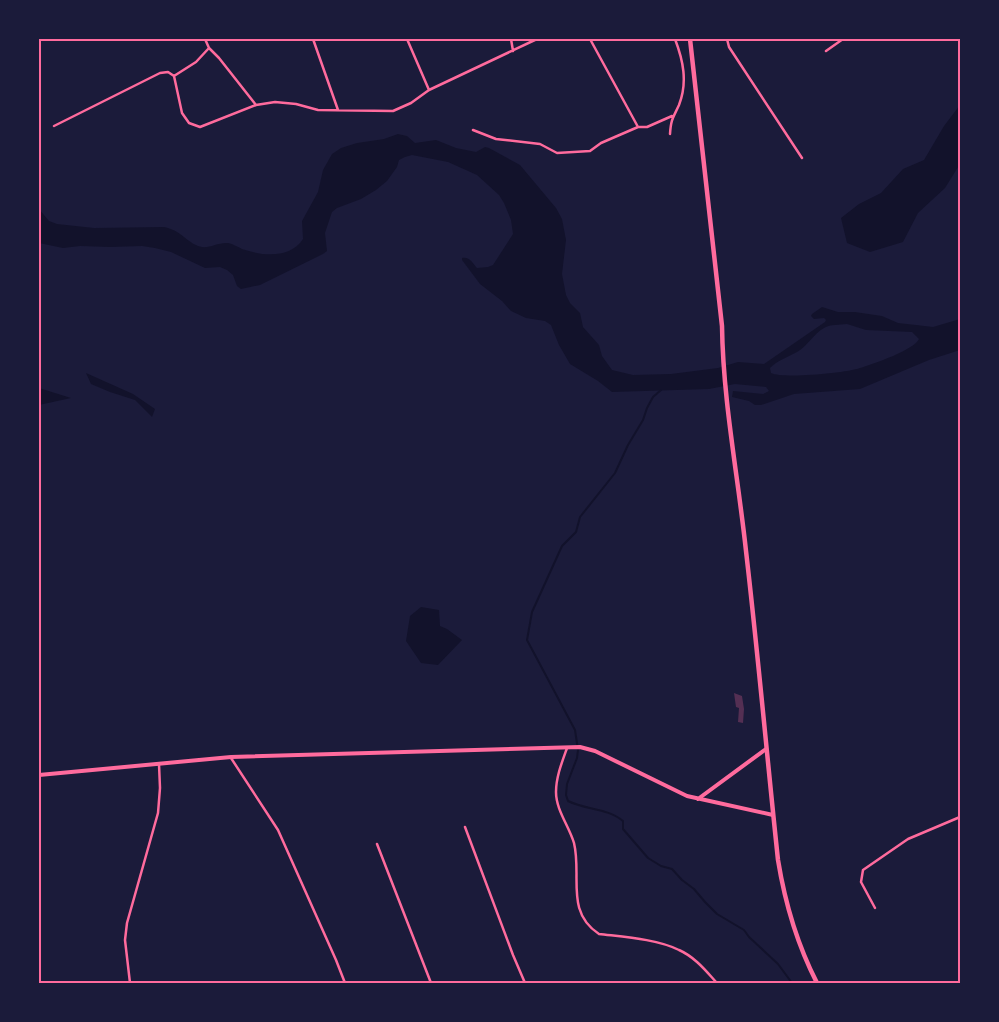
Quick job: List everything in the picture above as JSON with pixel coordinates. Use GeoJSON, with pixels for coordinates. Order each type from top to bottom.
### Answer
{"type":"FeatureCollection","features":[{"type":"Feature","properties":{"kind":"highway"},"geometry":{"type":"LineString","coordinates":[[690,39],[722,326],[722,357],[746,551],[778,860],[786,903],[800,946],[816,983]]}},
{"type":"Feature","properties":{"kind":"main road"},"geometry":{"type":"LineString","coordinates":[[39,775],[231,757],[580,747],[595,751],[687,796],[772,814]]}},
{"type":"Feature","properties":{"kind":"main road"},"geometry":{"type":"LineString","coordinates":[[698,799],[766,749]]}},
{"type":"Feature","properties":{"kind":"street"},"geometry":{"type":"LineString","coordinates":[[205,39],[209,48],[256,105]]}},
{"type":"Feature","properties":{"kind":"street"},"geometry":{"type":"LineString","coordinates":[[313,39],[338,110]]}},
{"type":"Feature","properties":{"kind":"street"},"geometry":{"type":"LineString","coordinates":[[407,39],[429,90]]}},
{"type":"Feature","properties":{"kind":"street"},"geometry":{"type":"LineString","coordinates":[[511,39],[513,51]]}},
{"type":"Feature","properties":{"kind":"street"},"geometry":{"type":"LineString","coordinates":[[54,126],[160,72],[168,72],[174,76],[182,113],[189,123],[200,126],[256,105],[275,102],[296,104],[318,110],[393,111],[411,103],[429,90],[537,39]]}},
{"type":"Feature","properties":{"kind":"street"},"geometry":{"type":"LineString","coordinates":[[590,39],[638,127]]}},
{"type":"Feature","properties":{"kind":"street"},"geometry":{"type":"LineString","coordinates":[[670,134],[670,122],[679,104],[684,84],[684,64],[675,39]]}},
{"type":"Feature","properties":{"kind":"street"},"geometry":{"type":"LineString","coordinates":[[727,39],[729,47],[802,158]]}},
{"type":"Feature","properties":{"kind":"street"},"geometry":{"type":"LineString","coordinates":[[826,51],[843,39]]}},
{"type":"Feature","properties":{"kind":"street"},"geometry":{"type":"LineString","coordinates":[[174,76],[196,62],[209,48]]}},
{"type":"Feature","properties":{"kind":"street"},"geometry":{"type":"LineString","coordinates":[[473,130],[496,140],[540,144],[557,153],[590,152],[601,143],[638,127],[647,127],[673,116]]}},
{"type":"Feature","properties":{"kind":"street"},"geometry":{"type":"LineString","coordinates":[[567,748],[556,784],[556,795],[574,844],[578,903],[585,922],[599,934],[665,944],[680,950],[704,968],[717,983]]}},
{"type":"Feature","properties":{"kind":"street"},"geometry":{"type":"LineString","coordinates":[[231,757],[278,830],[345,983]]}},
{"type":"Feature","properties":{"kind":"street"},"geometry":{"type":"LineString","coordinates":[[130,983],[125,940],[127,923],[158,813],[160,788],[158,763]]}},
{"type":"Feature","properties":{"kind":"street"},"geometry":{"type":"LineString","coordinates":[[875,908],[861,882],[863,870],[908,839],[960,816]]}},
{"type":"Feature","properties":{"kind":"street"},"geometry":{"type":"LineString","coordinates":[[465,827],[525,983]]}},
{"type":"Feature","properties":{"kind":"street"},"geometry":{"type":"LineString","coordinates":[[376,844],[430,983]]}},
{"type":"Feature","properties":{"kind":"shaded area"},"geometry":{"type":"Polygon","coordinates":[[[960,105],[960,164],[945,188],[918,213],[903,242],[870,252],[847,243],[841,218],[859,204],[881,193],[903,169],[924,160],[944,126],[960,105]]]}},
{"type":"Feature","properties":{"kind":"shaded area"},"geometry":{"type":"Polygon","coordinates":[[[398,134],[407,136],[415,143],[436,140],[456,148],[476,152],[485,147],[520,165],[556,208],[562,219],[566,240],[562,274],[566,295],[570,303],[580,313],[583,327],[599,345],[602,356],[612,370],[633,375],[671,374],[718,368],[738,362],[764,364],[825,322],[824,318],[814,319],[811,316],[822,307],[838,312],[855,312],[882,316],[898,323],[933,327],[960,319],[960,350],[929,360],[860,389],[794,394],[761,405],[755,405],[749,401],[732,397],[733,391],[763,394],[769,391],[766,387],[735,384],[709,389],[612,392],[570,364],[559,345],[551,325],[545,321],[526,318],[511,311],[502,301],[480,284],[462,260],[462,258],[469,259],[477,268],[493,265],[513,234],[511,220],[499,195],[477,175],[448,162],[412,155],[399,160],[397,167],[387,181],[376,190],[332,212],[325,233],[327,251],[260,285],[241,289],[237,286],[233,275],[227,270],[220,267],[205,268],[171,252],[155,248],[142,246],[80,246],[63,248],[39,243],[39,209],[49,221],[57,224],[94,228],[164,227],[175,231],[193,244],[202,247],[228,243],[258,253],[283,253],[291,250],[303,239],[302,221],[318,192],[323,170],[332,154],[341,148],[357,143],[384,139],[398,134]],[[847,324],[827,327],[817,333],[797,352],[773,365],[770,368],[771,373],[778,375],[801,375],[853,370],[902,352],[910,348],[919,339],[912,332],[866,330],[847,324]]]}},
{"type":"Feature","properties":{"kind":"shaded area"},"geometry":{"type":"Polygon","coordinates":[[[86,373],[133,394],[155,409],[152,417],[135,400],[91,384],[86,373]]]}},
{"type":"Feature","properties":{"kind":"shaded area"},"geometry":{"type":"Polygon","coordinates":[[[39,388],[71,398],[39,405],[39,388]]]}},
{"type":"Feature","properties":{"kind":"shaded area"},"geometry":{"type":"Polygon","coordinates":[[[421,607],[439,610],[440,626],[462,640],[438,665],[421,663],[406,641],[410,616],[421,607]]]}},
{"type":"Feature","properties":{"kind":"building"},"geometry":{"type":"Polygon","coordinates":[[[734,693],[742,696],[744,709],[743,723],[738,722],[739,708],[736,707],[734,693]]]}},
{"type":"Feature","properties":{"kind":"waterway"},"geometry":{"type":"LineString","coordinates":[[661,390],[653,397],[615,473],[580,517],[576,532],[562,546],[532,612],[527,640],[575,730],[578,750],[577,758],[567,784],[566,795],[568,801],[604,811],[623,821],[623,829],[648,858],[661,866],[672,869],[717,914],[744,930],[778,964],[792,983]]}}]}
